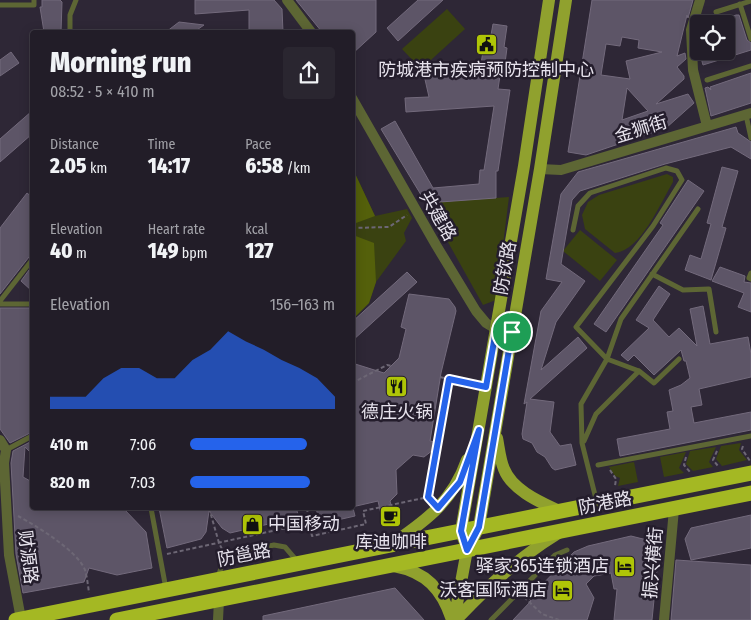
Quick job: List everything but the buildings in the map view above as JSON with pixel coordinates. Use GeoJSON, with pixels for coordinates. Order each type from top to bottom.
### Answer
{"type":"FeatureCollection","features":[{"type":"Feature","properties":{"kind":"highway","name":"防港路"},"geometry":{"type":"LineString","coordinates":[[479,527],[751,473]]}},
{"type":"Feature","properties":{"kind":"highway","name":"防港路"},"geometry":{"type":"LineString","coordinates":[[467,550],[751,493]]}},
{"type":"Feature","properties":{"kind":"highway","name":"防邕路"},"geometry":{"type":"LineString","coordinates":[[18,620],[479,527]]}},
{"type":"Feature","properties":{"kind":"highway"},"geometry":{"type":"LineString","coordinates":[[117,620],[467,550]]}},
{"type":"Feature","properties":{"kind":"main road","name":"防钦路"},"geometry":{"type":"LineString","coordinates":[[467,550],[461,531],[496,330],[549,0]]}},
{"type":"Feature","properties":{"kind":"main road","name":"防钦路"},"geometry":{"type":"LineString","coordinates":[[467,550],[479,527],[540,169],[566,0]]}},
{"type":"Feature","properties":{"kind":"main road"},"geometry":{"type":"LineString","coordinates":[[390,545],[418,526],[438,508],[460,482],[479,430]]}},
{"type":"Feature","properties":{"kind":"main road"},"geometry":{"type":"LineString","coordinates":[[495,431],[504,470],[517,487],[539,502],[559,511]]}},
{"type":"Feature","properties":{"kind":"main road"},"geometry":{"type":"LineString","coordinates":[[454,620],[501,574],[531,550],[562,531]]}},
{"type":"Feature","properties":{"kind":"main road"},"geometry":{"type":"LineString","coordinates":[[454,620],[467,550]]}},
{"type":"Feature","properties":{"kind":"main road"},"geometry":{"type":"LineString","coordinates":[[391,565],[410,569],[433,584],[446,601],[454,620]]}},
{"type":"Feature","properties":{"kind":"street"},"geometry":{"type":"LineString","coordinates":[[287,0],[310,30]]}},
{"type":"Feature","properties":{"kind":"street"},"geometry":{"type":"LineString","coordinates":[[700,0],[691,30],[693,70],[707,126]]}},
{"type":"Feature","properties":{"kind":"street","name":"共建路"},"geometry":{"type":"LineString","coordinates":[[355,103],[476,311],[486,323],[496,330]]}},
{"type":"Feature","properties":{"kind":"street","name":"金狮街"},"geometry":{"type":"LineString","coordinates":[[540,169],[561,170],[748,113]]}},
{"type":"Feature","properties":{"kind":"street"},"geometry":{"type":"LineString","coordinates":[[496,330],[512,332]]}},
{"type":"Feature","properties":{"kind":"street"},"geometry":{"type":"LineString","coordinates":[[0,440],[6,450]]}},
{"type":"Feature","properties":{"kind":"street","name":"财源路"},"geometry":{"type":"LineString","coordinates":[[6,450],[3,490],[7,516],[9,556],[18,620]]}},
{"type":"Feature","properties":{"kind":"street","name":"振兴横街"},"geometry":{"type":"LineString","coordinates":[[664,620],[674,509]]}},
{"type":"Feature","properties":{"kind":"street"},"geometry":{"type":"LineString","coordinates":[[218,620],[219,600]]}},
{"type":"Feature","properties":{"kind":"lane"},"geometry":{"type":"LineString","coordinates":[[0,6],[34,5],[34,0]]}},
{"type":"Feature","properties":{"kind":"lane"},"geometry":{"type":"LineString","coordinates":[[70,30],[70,15],[76,0]]}},
{"type":"Feature","properties":{"kind":"lane"},"geometry":{"type":"LineString","coordinates":[[716,12],[751,1]]}},
{"type":"Feature","properties":{"kind":"lane"},"geometry":{"type":"LineString","coordinates":[[740,4],[751,39]]}},
{"type":"Feature","properties":{"kind":"lane"},"geometry":{"type":"LineString","coordinates":[[707,80],[751,66]]}},
{"type":"Feature","properties":{"kind":"lane"},"geometry":{"type":"LineString","coordinates":[[748,113],[751,138]]}},
{"type":"Feature","properties":{"kind":"lane"},"geometry":{"type":"LineString","coordinates":[[573,230],[578,206],[590,193],[666,168],[677,171],[682,180],[653,226],[576,327],[607,359],[639,371],[654,383],[679,359]]}},
{"type":"Feature","properties":{"kind":"lane"},"geometry":{"type":"LineString","coordinates":[[597,504],[582,443],[580,404],[607,359],[621,319],[698,209]]}},
{"type":"Feature","properties":{"kind":"lane"},"geometry":{"type":"LineString","coordinates":[[0,303],[30,263]]}},
{"type":"Feature","properties":{"kind":"lane"},"geometry":{"type":"LineString","coordinates":[[652,274],[683,290],[709,289],[716,332]]}},
{"type":"Feature","properties":{"kind":"lane"},"geometry":{"type":"LineString","coordinates":[[751,274],[749,278],[751,279]]}},
{"type":"Feature","properties":{"kind":"lane"},"geometry":{"type":"LineString","coordinates":[[0,303],[30,304]]}},
{"type":"Feature","properties":{"kind":"lane"},"geometry":{"type":"LineString","coordinates":[[582,443],[596,414],[639,371]]}},
{"type":"Feature","properties":{"kind":"lane"},"geometry":{"type":"LineString","coordinates":[[598,465],[749,436]]}},
{"type":"Feature","properties":{"kind":"lane"},"geometry":{"type":"LineString","coordinates":[[6,450],[30,437]]}},
{"type":"Feature","properties":{"kind":"lane"},"geometry":{"type":"LineString","coordinates":[[151,510],[166,590]]}},
{"type":"Feature","properties":{"kind":"lane"},"geometry":{"type":"LineString","coordinates":[[217,580],[220,567],[227,557],[233,554],[280,545],[291,553],[299,563]]}},
{"type":"Feature","properties":{"kind":"lane"},"geometry":{"type":"LineString","coordinates":[[491,620],[555,555],[567,550]]}},
{"type":"Feature","properties":{"kind":"path"},"geometry":{"type":"LineString","coordinates":[[355,228],[389,227],[416,209]]}},
{"type":"Feature","properties":{"kind":"path"},"geometry":{"type":"LineString","coordinates":[[355,381],[387,365],[392,366]]}},
{"type":"Feature","properties":{"kind":"path"},"geometry":{"type":"LineString","coordinates":[[440,377],[486,387]]}},
{"type":"Feature","properties":{"kind":"path"},"geometry":{"type":"LineString","coordinates":[[428,497],[449,379]]}},
{"type":"Feature","properties":{"kind":"path"},"geometry":{"type":"LineString","coordinates":[[749,436],[742,449],[751,463]]}},
{"type":"Feature","properties":{"kind":"path"},"geometry":{"type":"LineString","coordinates":[[721,442],[713,460],[721,470]]}},
{"type":"Feature","properties":{"kind":"path"},"geometry":{"type":"LineString","coordinates":[[690,447],[684,465],[692,475]]}},
{"type":"Feature","properties":{"kind":"path"},"geometry":{"type":"LineString","coordinates":[[605,463],[616,479],[615,491]]}},
{"type":"Feature","properties":{"kind":"path"},"geometry":{"type":"LineString","coordinates":[[428,497],[438,508]]}},
{"type":"Feature","properties":{"kind":"path"},"geometry":{"type":"LineString","coordinates":[[307,510],[312,536],[366,524],[363,511],[428,497]]}},
{"type":"Feature","properties":{"kind":"path"},"geometry":{"type":"LineString","coordinates":[[210,510],[219,543],[227,557]]}},
{"type":"Feature","properties":{"kind":"path"},"geometry":{"type":"LineString","coordinates":[[7,516],[19,516],[64,546],[80,562],[84,569],[92,605]]}},
{"type":"Feature","properties":{"kind":"path"},"geometry":{"type":"LineString","coordinates":[[160,556],[310,523]]}},
{"type":"Feature","properties":{"kind":"path"},"geometry":{"type":"LineString","coordinates":[[280,545],[281,529]]}},
{"type":"Feature","properties":{"kind":"path"},"geometry":{"type":"LineString","coordinates":[[519,592],[542,614],[559,620]]}},
{"type":"Feature","properties":{"kind":"green space"},"geometry":{"type":"Polygon","coordinates":[[[447,9],[465,29],[421,69],[402,49],[447,9]]]}},
{"type":"Feature","properties":{"kind":"green space"},"geometry":{"type":"Polygon","coordinates":[[[355,173],[375,216],[407,209],[412,218],[404,233],[406,241],[376,282],[369,303],[355,317],[355,173]]]}},
{"type":"Feature","properties":{"kind":"green space"},"geometry":{"type":"Polygon","coordinates":[[[355,173],[375,216],[355,223],[355,173]]]}},
{"type":"Feature","properties":{"kind":"green space"},"geometry":{"type":"Polygon","coordinates":[[[667,174],[673,177],[673,182],[649,225],[633,244],[615,253],[585,229],[582,215],[588,202],[599,195],[667,174]]]}},
{"type":"Feature","properties":{"kind":"green space"},"geometry":{"type":"Polygon","coordinates":[[[509,197],[496,300],[483,305],[439,226],[440,202],[509,197]]]}},
{"type":"Feature","properties":{"kind":"green space"},"geometry":{"type":"Polygon","coordinates":[[[580,230],[617,260],[600,281],[563,251],[580,230]]]}},
{"type":"Feature","properties":{"kind":"green space"},"geometry":{"type":"Polygon","coordinates":[[[355,236],[374,243],[376,282],[369,303],[355,317],[355,236]]]}},
{"type":"Feature","properties":{"kind":"green space"},"geometry":{"type":"Polygon","coordinates":[[[741,443],[739,450],[747,460],[722,466],[716,459],[721,446],[741,443]]]}},
{"type":"Feature","properties":{"kind":"green space"},"geometry":{"type":"Polygon","coordinates":[[[716,447],[709,462],[713,467],[693,471],[686,464],[690,451],[716,447]]]}},
{"type":"Feature","properties":{"kind":"green space"},"geometry":{"type":"Polygon","coordinates":[[[686,452],[679,468],[684,473],[664,477],[660,457],[686,452]]]}},
{"type":"Feature","properties":{"kind":"green space"},"geometry":{"type":"Polygon","coordinates":[[[634,462],[638,482],[618,486],[620,478],[615,476],[609,467],[634,462]]]}},
{"type":"Feature","properties":{"kind":"place","name":"防城港市疾病预防控制中心"},"geometry":{"type":"Point","coordinates":[486,45]}},
{"type":"Feature","properties":{"kind":"place","name":"德庄火锅"},"geometry":{"type":"Point","coordinates":[397,387]}},
{"type":"Feature","properties":{"kind":"place","name":"库迪咖啡"},"geometry":{"type":"Point","coordinates":[391,517]}},
{"type":"Feature","properties":{"kind":"place","name":"中国移动"},"geometry":{"type":"Point","coordinates":[252,524]}},
{"type":"Feature","properties":{"kind":"place","name":"驿家365连锁酒店"},"geometry":{"type":"Point","coordinates":[625,566]}},
{"type":"Feature","properties":{"kind":"place","name":"沃客国际酒店"},"geometry":{"type":"Point","coordinates":[563,590]}},
{"type":"Feature","properties":{"kind":"route"},"geometry":{"type":"LineString","coordinates":[[496,330],[512,332],[479,527],[467,550],[461,531],[479,430],[460,482],[438,508],[428,497],[449,379],[486,387],[496,330]]}}]}
